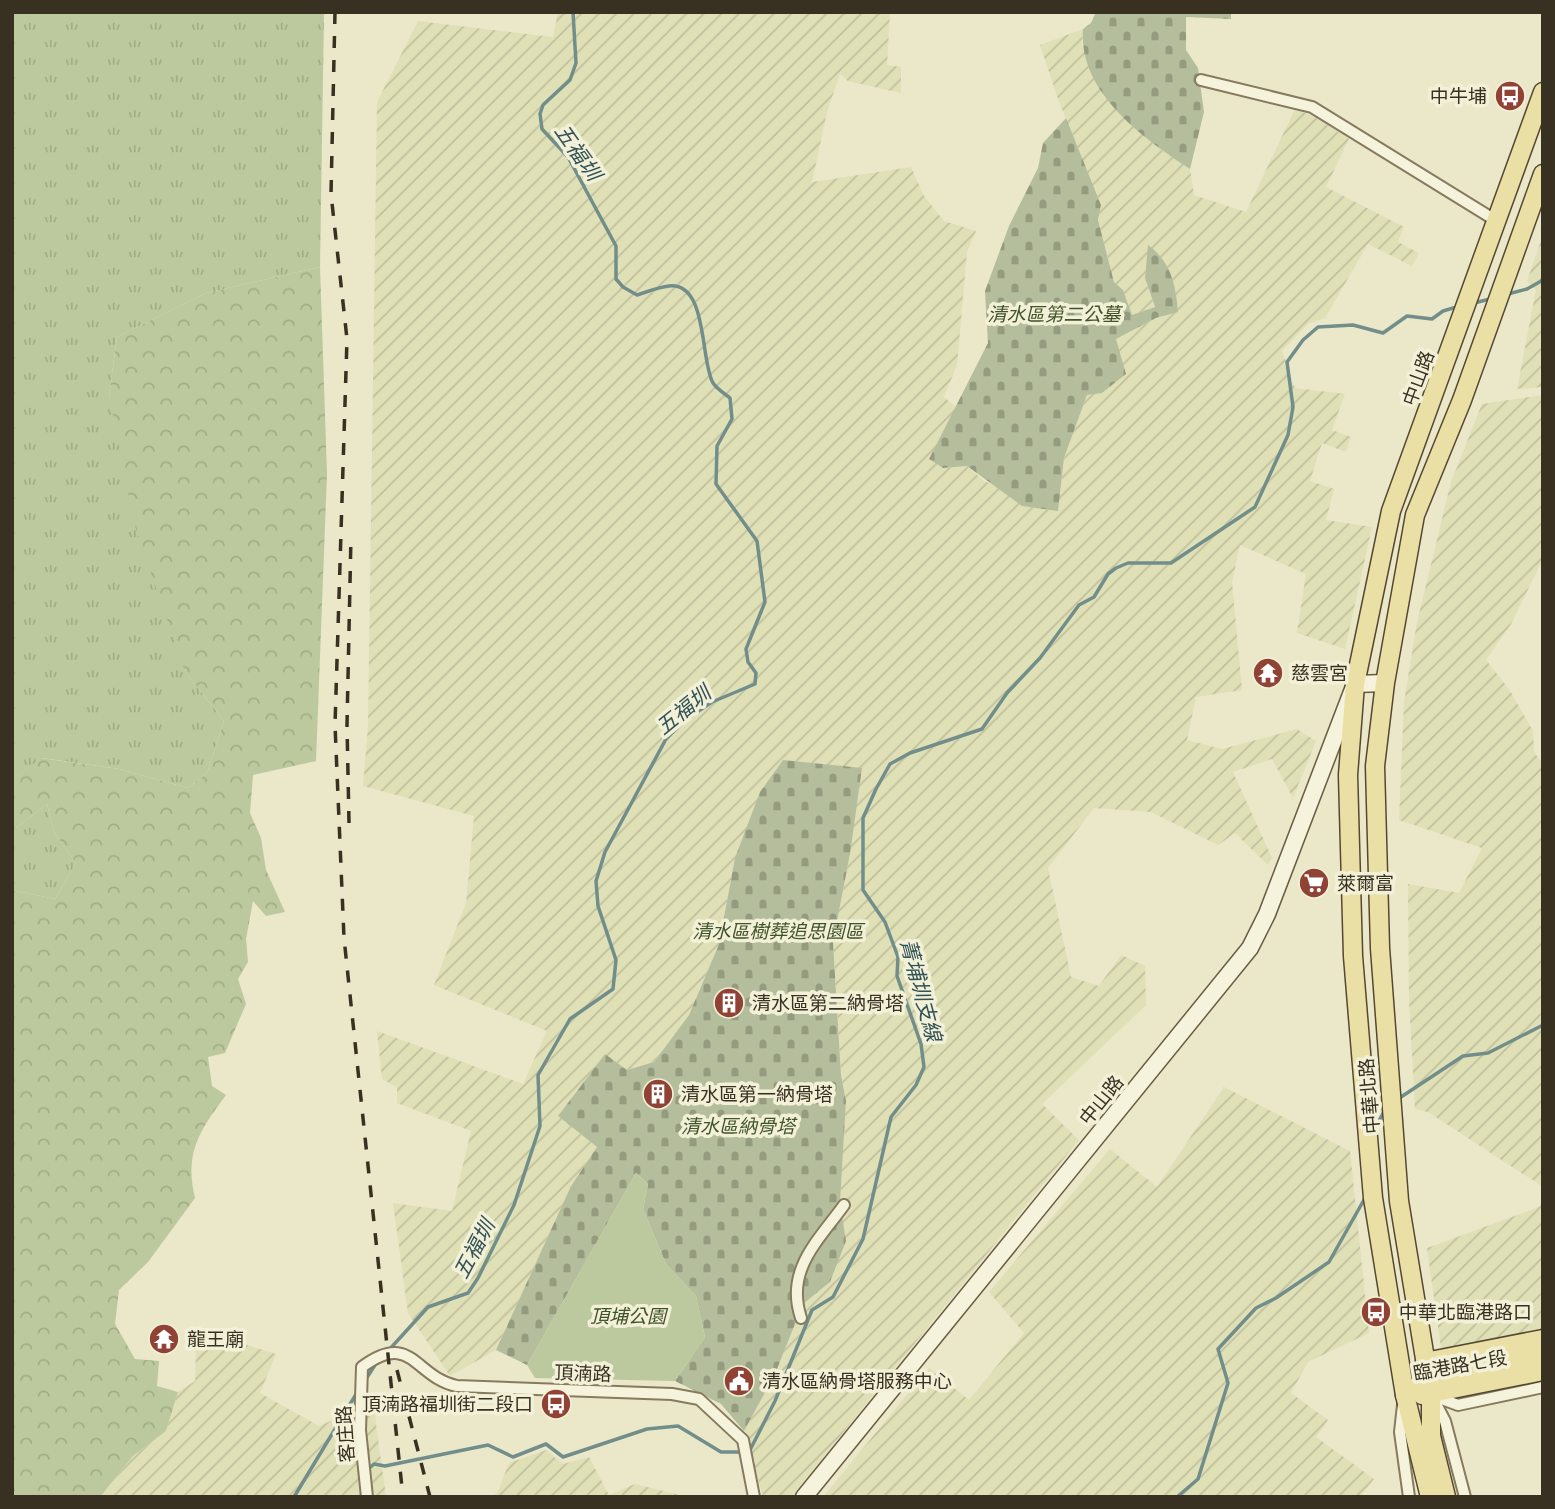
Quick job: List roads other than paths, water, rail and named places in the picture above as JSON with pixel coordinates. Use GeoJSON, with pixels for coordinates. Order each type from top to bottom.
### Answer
{"type":"FeatureCollection","features":[{"type":"Feature","properties":{"kind":"main road","name":"中山路"},"geometry":{"type":"LineString","coordinates":[[1354,684],[1391,511],[1543,92]]}},
{"type":"Feature","properties":{"kind":"main road"},"geometry":{"type":"LineString","coordinates":[[1385,683],[1415,515],[1462,400],[1543,174]]}},
{"type":"Feature","properties":{"kind":"main road","name":"中華北路"},"geometry":{"type":"LineString","coordinates":[[1385,683],[1376,766],[1380,948],[1399,1200],[1428,1378]]}},
{"type":"Feature","properties":{"kind":"main road","name":"中華北路"},"geometry":{"type":"LineString","coordinates":[[1354,684],[1348,775],[1353,956],[1373,1198],[1405,1395]]}},
{"type":"Feature","properties":{"kind":"main road","name":"臨港路七段"},"geometry":{"type":"LineString","coordinates":[[1405,1395],[1428,1378],[1543,1339]]}},
{"type":"Feature","properties":{"kind":"main road","name":"臨港路七段"},"geometry":{"type":"LineString","coordinates":[[1428,1378],[1543,1354]]}},
{"type":"Feature","properties":{"kind":"main road","name":"臨港路七段"},"geometry":{"type":"LineString","coordinates":[[1428,1378],[1543,1371]]}},
{"type":"Feature","properties":{"kind":"main road"},"geometry":{"type":"LineString","coordinates":[[1428,1378],[1432,1436],[1446,1497]]}},
{"type":"Feature","properties":{"kind":"main road"},"geometry":{"type":"LineString","coordinates":[[1405,1395],[1430,1497]]}},
{"type":"Feature","properties":{"kind":"street"},"geometry":{"type":"LineString","coordinates":[[1202,80],[1312,107],[1495,220]]}},
{"type":"Feature","properties":{"kind":"street"},"geometry":{"type":"LineString","coordinates":[[1354,684],[1385,683]]}},
{"type":"Feature","properties":{"kind":"street","name":"中山路"},"geometry":{"type":"LineString","coordinates":[[804,1497],[1250,948],[1272,902],[1354,684]]}},
{"type":"Feature","properties":{"kind":"street"},"geometry":{"type":"LineString","coordinates":[[801,1318],[796,1303],[798,1270],[844,1205]]}},
{"type":"Feature","properties":{"kind":"street","name":"頂湳路"},"geometry":{"type":"LineString","coordinates":[[362,1367],[377,1356],[397,1351],[413,1358],[448,1384],[457,1386],[672,1394],[699,1399],[744,1440],[754,1497]]}},
{"type":"Feature","properties":{"kind":"street","name":"客庄路"},"geometry":{"type":"LineString","coordinates":[[360,1497],[367,1485],[359,1430],[362,1367]]}},
{"type":"Feature","properties":{"kind":"street"},"geometry":{"type":"LineString","coordinates":[[1428,1378],[1458,1405],[1543,1387]]}},
{"type":"Feature","properties":{"kind":"street","name":"中華北路"},"geometry":{"type":"LineString","coordinates":[[1428,1378],[1446,1420],[1465,1497]]}},
{"type":"Feature","properties":{"kind":"street","name":"中華北路"},"geometry":{"type":"LineString","coordinates":[[1405,1395],[1400,1432],[1409,1497]]}},
{"type":"Feature","properties":{"kind":"street"},"geometry":{"type":"LineString","coordinates":[[367,1485],[367,1497]]}},
{"type":"Feature","properties":{"kind":"waterway","name":"五福圳"},"geometry":{"type":"LineString","coordinates":[[388,1351],[428,1307],[468,1293],[478,1278],[514,1205],[540,1126],[538,1075],[570,1019],[613,989],[616,960],[598,906],[596,881],[605,852],[666,739],[685,720],[712,702],[755,684],[756,673],[748,662],[746,649],[765,602],[757,541],[716,484],[717,446],[732,419],[730,398],[713,383],[697,309],[682,288],[669,286],[637,295],[623,287],[616,279],[616,246],[568,157],[542,129],[540,114],[543,105],[570,80],[576,63],[573,12]]}},
{"type":"Feature","properties":{"kind":"waterway","name":"菁埔圳支線"},"geometry":{"type":"LineString","coordinates":[[1508,294],[1527,289],[1543,280]]}},
{"type":"Feature","properties":{"kind":"waterway","name":"菁埔圳支線"},"geometry":{"type":"LineString","coordinates":[[1474,303],[1494,298]]}},
{"type":"Feature","properties":{"kind":"waterway","name":"菁埔圳支線"},"geometry":{"type":"LineString","coordinates":[[366,1471],[374,1464],[385,1466],[488,1445],[513,1457],[546,1444],[563,1457],[647,1429],[678,1426],[721,1452],[749,1452],[775,1401],[812,1310],[833,1297],[863,1239],[891,1117],[916,1085],[924,1067],[921,1044],[897,976],[898,957],[885,922],[863,890],[863,818],[890,764],[910,753],[982,729],[1007,693],[1040,658],[1079,605],[1094,597],[1108,574],[1116,568],[1128,563],[1171,563],[1255,507],[1288,435],[1293,407],[1287,362],[1303,340],[1318,327],[1353,325],[1383,333],[1407,316],[1432,319],[1443,311],[1460,306]]}},
{"type":"Feature","properties":{"kind":"waterway"},"geometry":{"type":"LineString","coordinates":[[1398,1099],[1463,1056],[1488,1053],[1543,1025]]}},
{"type":"Feature","properties":{"kind":"waterway"},"geometry":{"type":"LineString","coordinates":[[1375,1128],[1386,1108]]}},
{"type":"Feature","properties":{"kind":"waterway"},"geometry":{"type":"LineString","coordinates":[[1177,1497],[1198,1479],[1228,1383],[1218,1349],[1256,1308],[1276,1298],[1329,1262],[1365,1198]]}},
{"type":"Feature","properties":{"kind":"waterway","name":"五福圳"},"geometry":{"type":"LineString","coordinates":[[366,1379],[375,1365]]}},
{"type":"Feature","properties":{"kind":"waterway","name":"五福圳"},"geometry":{"type":"LineString","coordinates":[[294,1497],[358,1391]]}},
{"type":"Feature","properties":{"kind":"railway"},"geometry":{"type":"LineString","coordinates":[[335,12],[331,194],[347,339],[335,725],[344,938],[403,1497]]}},
{"type":"Feature","properties":{"kind":"railway"},"geometry":{"type":"LineString","coordinates":[[349,823],[347,725],[351,536]]}},
{"type":"Feature","properties":{"kind":"railway"},"geometry":{"type":"LineString","coordinates":[[397,1370],[430,1497]]}},
{"type":"Feature","properties":{"kind":"place","name":"中牛埔"},"geometry":{"type":"Point","coordinates":[1510,96]}},
{"type":"Feature","properties":{"kind":"place","name":"慈雲宮"},"geometry":{"type":"Point","coordinates":[1268,673]}},
{"type":"Feature","properties":{"kind":"place","name":"萊爾富"},"geometry":{"type":"Point","coordinates":[1314,883]}},
{"type":"Feature","properties":{"kind":"place","name":"清水區第二納骨塔"},"geometry":{"type":"Point","coordinates":[729,1003]}},
{"type":"Feature","properties":{"kind":"place","name":"清水區第一納骨塔"},"geometry":{"type":"Point","coordinates":[658,1094]}},
{"type":"Feature","properties":{"kind":"place","name":"中華北臨港路口"},"geometry":{"type":"Point","coordinates":[1376,1312]}},
{"type":"Feature","properties":{"kind":"place","name":"龍王廟"},"geometry":{"type":"Point","coordinates":[164,1339]}},
{"type":"Feature","properties":{"kind":"place","name":"清水區納骨塔服務中心"},"geometry":{"type":"Point","coordinates":[739,1381]}},
{"type":"Feature","properties":{"kind":"place","name":"頂湳路福圳街二段口"},"geometry":{"type":"Point","coordinates":[556,1404]}},
{"type":"Feature","properties":{"kind":"park label","name":"清水區第二公墓"},"geometry":{"type":"Point","coordinates":[1054,314]}},
{"type":"Feature","properties":{"kind":"park label","name":"清水區樹葬追思園區"},"geometry":{"type":"Point","coordinates":[778,931]}},
{"type":"Feature","properties":{"kind":"park label","name":"清水區納骨塔"},"geometry":{"type":"Point","coordinates":[738,1126]}},
{"type":"Feature","properties":{"kind":"park label","name":"頂埔公園"},"geometry":{"type":"Point","coordinates":[628,1316]}}]}
